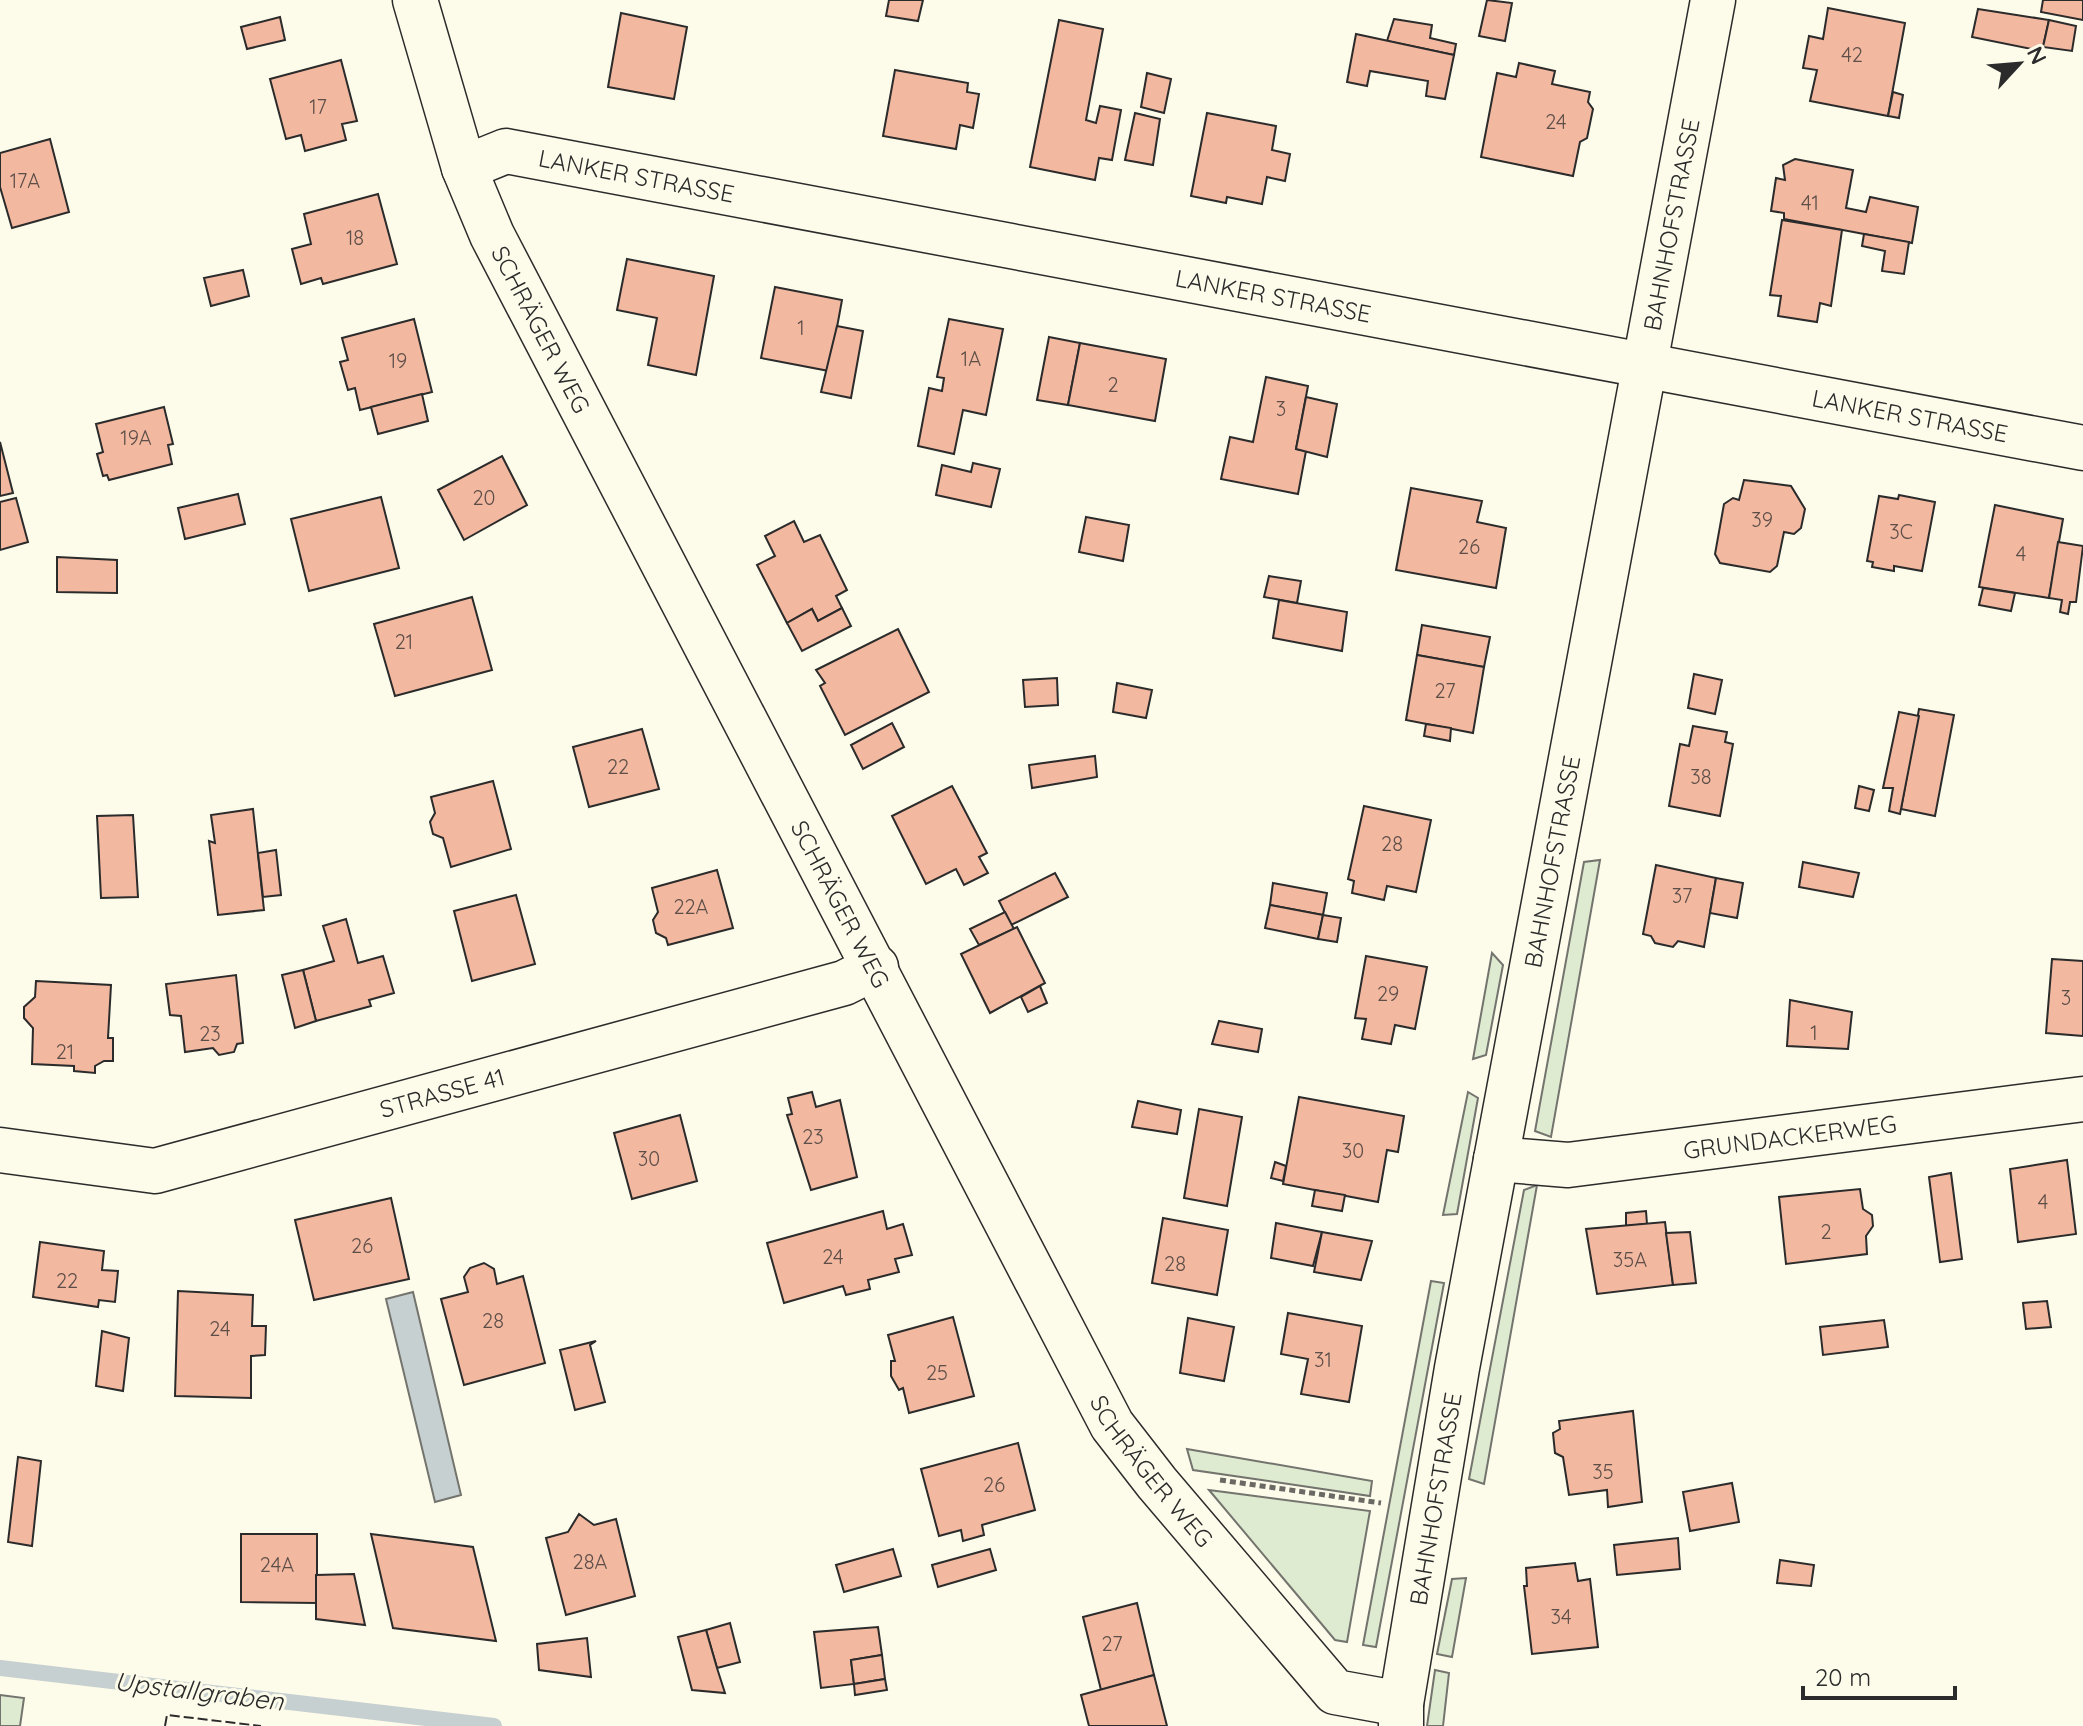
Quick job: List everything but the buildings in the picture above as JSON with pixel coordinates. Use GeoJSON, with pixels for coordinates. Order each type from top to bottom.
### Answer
{"type":"FeatureCollection","features":[{"type":"Feature","properties":{"kind":"street","name":"SCHRÄGER WEG"},"geometry":{"type":"LineString","coordinates":[[415,0],[464,168],[492,235],[1112,1425],[1157,1483],[1335,1692],[1401,1715]]}},
{"type":"Feature","properties":{"kind":"street","name":"BAHNHOFSTRASSE"},"geometry":{"type":"LineString","coordinates":[[1401,1715],[1496,1159],[1713,0]]}},
{"type":"Feature","properties":{"kind":"street","name":"LANKER STRASSE"},"geometry":{"type":"LineString","coordinates":[[464,168],[506,151],[2083,448]]}},
{"type":"Feature","properties":{"kind":"street","name":"STRASSE 41"},"geometry":{"type":"LineString","coordinates":[[0,1150],[155,1171],[844,983],[876,967]]}},
{"type":"Feature","properties":{"kind":"street","name":"GRUNDACKERWEG"},"geometry":{"type":"LineString","coordinates":[[1496,1159],[1568,1165],[2083,1099]]}},
{"type":"Feature","properties":{"kind":"path"},"geometry":{"type":"LineString","coordinates":[[1157,1483],[1188,1476],[1381,1503]]}},
{"type":"Feature","properties":{"kind":"green space"},"geometry":{"type":"Polygon","coordinates":[[[1600,860],[1551,1137],[1535,1131],[1584,862],[1600,860]]]}},
{"type":"Feature","properties":{"kind":"green space"},"geometry":{"type":"Polygon","coordinates":[[[1492,953],[1503,965],[1486,1055],[1473,1059],[1492,953]]]}},
{"type":"Feature","properties":{"kind":"green space"},"geometry":{"type":"Polygon","coordinates":[[[1468,1092],[1478,1098],[1457,1214],[1443,1215],[1468,1092]]]}},
{"type":"Feature","properties":{"kind":"green space"},"geometry":{"type":"Polygon","coordinates":[[[1537,1185],[1484,1484],[1469,1479],[1524,1190],[1537,1185]]]}},
{"type":"Feature","properties":{"kind":"green space"},"geometry":{"type":"Polygon","coordinates":[[[1431,1281],[1444,1283],[1376,1647],[1363,1645],[1431,1281]]]}},
{"type":"Feature","properties":{"kind":"green space"},"geometry":{"type":"Polygon","coordinates":[[[1187,1449],[1372,1481],[1370,1496],[1193,1470],[1187,1449]]]}},
{"type":"Feature","properties":{"kind":"green space"},"geometry":{"type":"Polygon","coordinates":[[[1209,1490],[1370,1511],[1347,1642],[1335,1640],[1209,1490]]]}},
{"type":"Feature","properties":{"kind":"green space"},"geometry":{"type":"Polygon","coordinates":[[[1466,1578],[1452,1657],[1437,1654],[1452,1579],[1466,1578]]]}},
{"type":"Feature","properties":{"kind":"green space"},"geometry":{"type":"Polygon","coordinates":[[[1435,1670],[1449,1673],[1443,1726],[1427,1726],[1435,1670]]]}},
{"type":"Feature","properties":{"kind":"green space"},"geometry":{"type":"Polygon","coordinates":[[[0,1695],[24,1698],[20,1726],[0,1726],[0,1695]]]}},
{"type":"Feature","properties":{"kind":"shaded area"},"geometry":{"type":"Polygon","coordinates":[[[413,1292],[461,1495],[435,1502],[386,1299],[413,1292]]]}},
{"type":"Feature","properties":{"kind":"waterway","name":"Upstallgraben"},"geometry":{"type":"LineString","coordinates":[[0,1668],[494,1726]]}},
{"type":"Feature","properties":{"kind":"fence"},"geometry":{"type":"LineString","coordinates":[[165,1726],[167,1715],[261,1726]]}}]}
